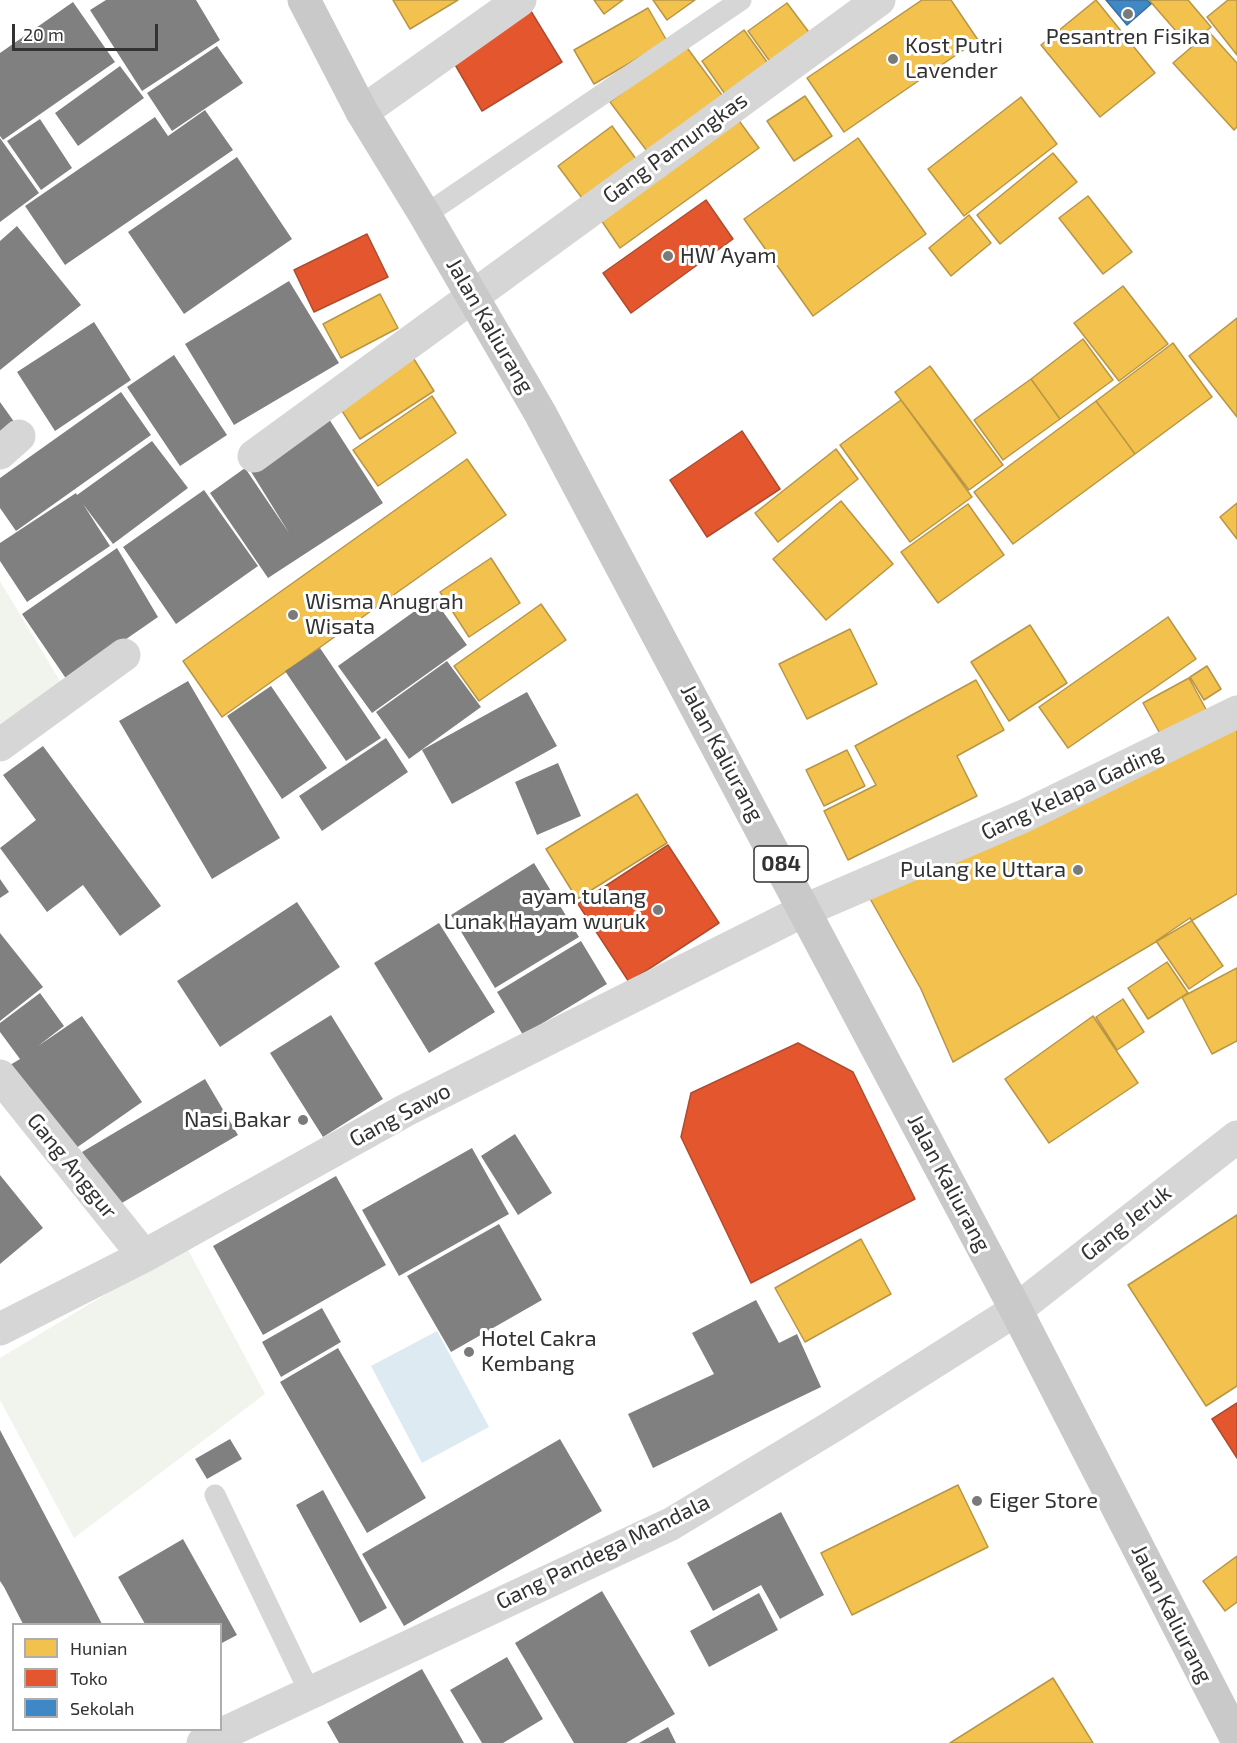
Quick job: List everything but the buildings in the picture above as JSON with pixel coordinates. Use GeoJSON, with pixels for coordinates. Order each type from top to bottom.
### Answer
{"type":"FeatureCollection","features":[{"type":"Feature","properties":{"kind":"main road","name":"Jalan Kaliurang"},"geometry":{"type":"LineString","coordinates":[[304,0],[362,112],[540,413],[1016,1310],[1237,1740]]}},
{"type":"Feature","properties":{"kind":"street"},"geometry":{"type":"LineString","coordinates":[[362,112],[520,0]]}},
{"type":"Feature","properties":{"kind":"street","name":"Gang Pamungkas"},"geometry":{"type":"LineString","coordinates":[[254,456],[879,0]]}},
{"type":"Feature","properties":{"kind":"street"},"geometry":{"type":"LineString","coordinates":[[0,746],[124,656]]}},
{"type":"Feature","properties":{"kind":"street","name":"Gang Kelapa Gading"},"geometry":{"type":"LineString","coordinates":[[805,910],[1024,816],[1237,712]]}},
{"type":"Feature","properties":{"kind":"street","name":"Gang Sawo"},"geometry":{"type":"LineString","coordinates":[[0,1329],[144,1256],[406,1110],[805,910]]}},
{"type":"Feature","properties":{"kind":"street","name":"Gang Anggur"},"geometry":{"type":"LineString","coordinates":[[0,1076],[144,1256]]}},
{"type":"Feature","properties":{"kind":"street","name":"Gang Jeruk"},"geometry":{"type":"LineString","coordinates":[[1016,1310],[1237,1137]]}},
{"type":"Feature","properties":{"kind":"street","name":"Gang Pandega Mandala"},"geometry":{"type":"LineString","coordinates":[[224,1739],[310,1693],[670,1524],[833,1426],[1016,1310]]}},
{"type":"Feature","properties":{"kind":"lane"},"geometry":{"type":"LineString","coordinates":[[425,215],[741,0]]}},
{"type":"Feature","properties":{"kind":"lane"},"geometry":{"type":"LineString","coordinates":[[215,1495],[310,1693]]}},
{"type":"Feature","properties":{"kind":"shaded area"},"geometry":{"type":"Polygon","coordinates":[[[0,581],[66,691],[0,732],[0,581]]]}},
{"type":"Feature","properties":{"kind":"shaded area"},"geometry":{"type":"Polygon","coordinates":[[[186,1246],[265,1394],[74,1538],[0,1400],[0,1358],[186,1246]]]}},
{"type":"Feature","properties":{"kind":"shaded area"},"geometry":{"type":"Polygon","coordinates":[[[437,1331],[489,1427],[422,1463],[371,1366],[437,1331]]]}},
{"type":"Feature","properties":{"kind":"place","name":"Pesantren Fisika"},"geometry":{"type":"Point","coordinates":[1128,14]}},
{"type":"Feature","properties":{"kind":"place","name":"Kost Putri Lavender"},"geometry":{"type":"Point","coordinates":[893,59]}},
{"type":"Feature","properties":{"kind":"place","name":"HW Ayam"},"geometry":{"type":"Point","coordinates":[668,256]}},
{"type":"Feature","properties":{"kind":"place","name":"Wisma Anugrah Wisata"},"geometry":{"type":"Point","coordinates":[293,615]}},
{"type":"Feature","properties":{"kind":"place","name":"Pulang ke Uttara"},"geometry":{"type":"Point","coordinates":[1078,870]}},
{"type":"Feature","properties":{"kind":"place","name":"ayam tulang Lunak Hayam wuruk"},"geometry":{"type":"Point","coordinates":[658,910]}},
{"type":"Feature","properties":{"kind":"place","name":"Nasi Bakar"},"geometry":{"type":"Point","coordinates":[303,1120]}},
{"type":"Feature","properties":{"kind":"place","name":"Hotel Cakra Kembang"},"geometry":{"type":"Point","coordinates":[469,1352]}},
{"type":"Feature","properties":{"kind":"place","name":"Eiger Store"},"geometry":{"type":"Point","coordinates":[977,1501]}}]}
